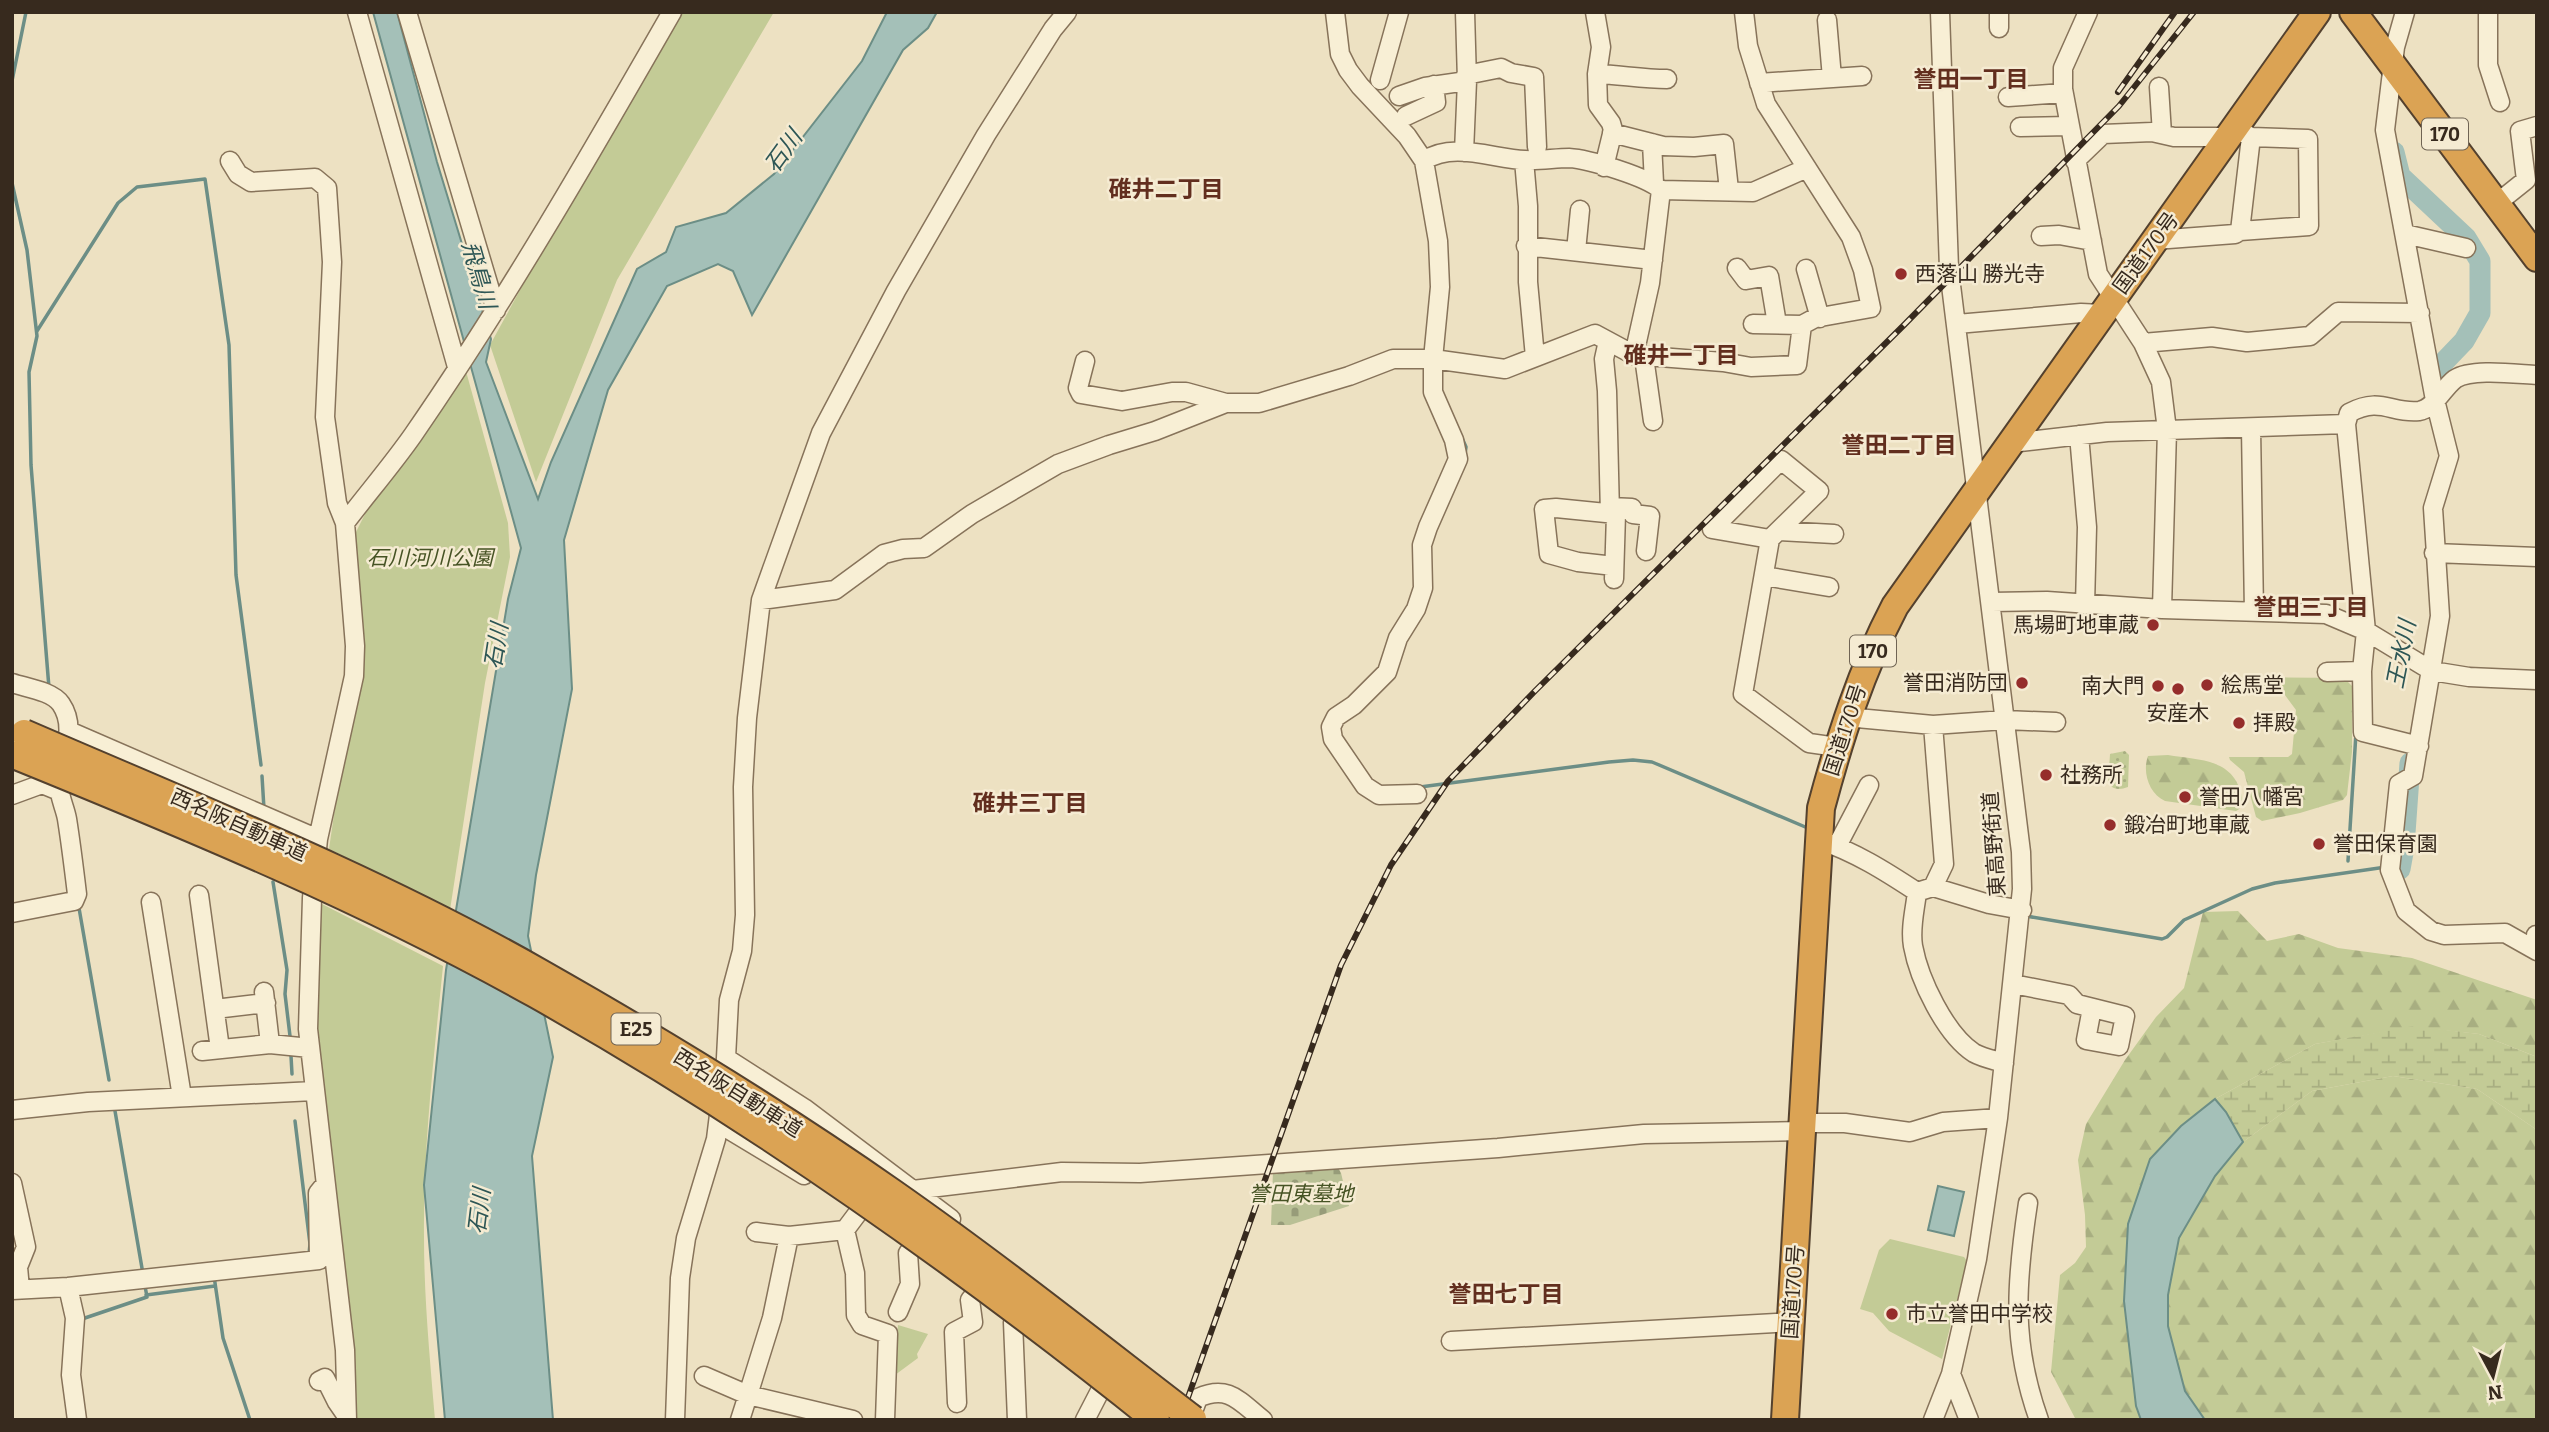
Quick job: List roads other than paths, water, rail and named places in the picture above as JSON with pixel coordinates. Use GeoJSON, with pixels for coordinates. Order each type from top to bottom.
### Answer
{"type":"FeatureCollection","features":[{"type":"Feature","properties":{"kind":"highway","name":"国道170号"},"geometry":{"type":"LineString","coordinates":[[1785,1420],[1803,1127],[1828,843],[1821,808],[1846,717],[1877,640],[1895,606],[2155,240],[2239,134],[2318,12]]}},
{"type":"Feature","properties":{"kind":"highway","name":"170"},"geometry":{"type":"LineString","coordinates":[[2353,12],[2537,258]]}},
{"type":"Feature","properties":{"kind":"highway","name":"西名阪自動車道"},"geometry":{"type":"LineString","coordinates":[[16,743],[303,853],[447,923],[549,978],[734,1088],[892,1192],[1013,1279],[1192,1420]]}},
{"type":"Feature","properties":{"kind":"highway","name":"西名阪自動車道"},"geometry":{"type":"LineString","coordinates":[[16,743],[443,945],[546,1001],[678,1080],[891,1219],[1154,1420]]}},
{"type":"Feature","properties":{"kind":"street"},"geometry":{"type":"LineString","coordinates":[[357,12],[461,361]]}},
{"type":"Feature","properties":{"kind":"street"},"geometry":{"type":"LineString","coordinates":[[408,12],[491,316]]}},
{"type":"Feature","properties":{"kind":"street"},"geometry":{"type":"LineString","coordinates":[[345,523],[412,436],[491,316],[673,12]]}},
{"type":"Feature","properties":{"kind":"street"},"geometry":{"type":"LineString","coordinates":[[675,1420],[680,1278],[686,1238],[702,1191],[718,1123],[726,1058],[729,1000],[742,951],[745,915],[743,787],[747,718],[761,600],[821,433],[896,291],[986,135],[1053,29],[1067,12]]}},
{"type":"Feature","properties":{"kind":"street"},"geometry":{"type":"LineString","coordinates":[[1335,12],[1340,54],[1348,70],[1408,136],[1424,161],[1438,252],[1440,287],[1433,359],[1433,392],[1454,440],[1458,460],[1422,545],[1423,588],[1416,609],[1398,638],[1387,672],[1354,705],[1336,718],[1331,727],[1333,739],[1365,786],[1378,795],[1417,794]]}},
{"type":"Feature","properties":{"kind":"street"},"geometry":{"type":"LineString","coordinates":[[1380,80],[1398,12]]}},
{"type":"Feature","properties":{"kind":"street"},"geometry":{"type":"LineString","coordinates":[[1464,152],[1465,12]]}},
{"type":"Feature","properties":{"kind":"street"},"geometry":{"type":"LineString","coordinates":[[1595,12],[1601,47],[1597,74],[1598,105],[1611,123],[1612,133],[1604,167]]}},
{"type":"Feature","properties":{"kind":"street"},"geometry":{"type":"LineString","coordinates":[[1744,12],[1748,46],[1766,104],[1851,237],[1863,270],[1871,308],[1820,318],[1802,325],[1753,324]]}},
{"type":"Feature","properties":{"kind":"street","name":"東高野街道"},"geometry":{"type":"LineString","coordinates":[[1933,1420],[1951,1374],[1977,1259],[1998,1118],[2021,914],[2021,852],[1949,268],[1940,12]]}},
{"type":"Feature","properties":{"kind":"street"},"geometry":{"type":"LineString","coordinates":[[2088,12],[2063,68],[2063,93],[2098,274],[2107,306],[2143,343],[2161,382],[2167,430],[2162,609]]}},
{"type":"Feature","properties":{"kind":"street"},"geometry":{"type":"LineString","coordinates":[[2405,12],[2395,47],[2385,130],[2435,400],[2449,456],[2432,508],[2440,616],[2414,745],[2413,776],[2399,784],[2390,870],[2406,911],[2431,931],[2444,935],[2505,933],[2537,951]]}},
{"type":"Feature","properties":{"kind":"street"},"geometry":{"type":"LineString","coordinates":[[2488,12],[2483,65],[2500,102]]}},
{"type":"Feature","properties":{"kind":"street"},"geometry":{"type":"LineString","coordinates":[[1826,20],[1832,78]]}},
{"type":"Feature","properties":{"kind":"street"},"geometry":{"type":"LineString","coordinates":[[1399,96],[1501,68],[1511,73],[1534,77],[1537,147]]}},
{"type":"Feature","properties":{"kind":"street"},"geometry":{"type":"LineString","coordinates":[[1597,74],[1621,75],[1633,79],[1667,79]]}},
{"type":"Feature","properties":{"kind":"street"},"geometry":{"type":"LineString","coordinates":[[1759,83],[1862,76]]}},
{"type":"Feature","properties":{"kind":"street"},"geometry":{"type":"LineString","coordinates":[[1406,116],[1436,102],[1434,85]]}},
{"type":"Feature","properties":{"kind":"street"},"geometry":{"type":"LineString","coordinates":[[2159,87],[2162,134]]}},
{"type":"Feature","properties":{"kind":"street"},"geometry":{"type":"LineString","coordinates":[[2008,97],[2063,93]]}},
{"type":"Feature","properties":{"kind":"street"},"geometry":{"type":"LineString","coordinates":[[2020,127],[2068,126]]}},
{"type":"Feature","properties":{"kind":"street"},"geometry":{"type":"LineString","coordinates":[[2496,204],[2526,180],[2520,131],[2537,126]]}},
{"type":"Feature","properties":{"kind":"street"},"geometry":{"type":"LineString","coordinates":[[2075,161],[2103,134],[2152,132],[2174,137],[2239,134],[2308,139],[2309,226],[2155,240]]}},
{"type":"Feature","properties":{"kind":"street"},"geometry":{"type":"LineString","coordinates":[[1612,133],[1652,144],[1694,147],[1724,144],[1729,190]]}},
{"type":"Feature","properties":{"kind":"street"},"geometry":{"type":"LineString","coordinates":[[2239,134],[2240,231]]}},
{"type":"Feature","properties":{"kind":"street"},"geometry":{"type":"LineString","coordinates":[[1652,144],[1657,187],[1653,260],[1639,356],[1653,421]]}},
{"type":"Feature","properties":{"kind":"street"},"geometry":{"type":"LineString","coordinates":[[1424,161],[1434,155],[1464,152],[1524,160],[1571,158],[1657,187],[1753,192],[1807,168]]}},
{"type":"Feature","properties":{"kind":"street"},"geometry":{"type":"LineString","coordinates":[[1524,160],[1528,206],[1526,246],[1535,358]]}},
{"type":"Feature","properties":{"kind":"street"},"geometry":{"type":"LineString","coordinates":[[230,161],[238,174],[250,182],[315,178],[327,188],[332,262],[325,417],[337,503],[345,523],[355,646],[354,676],[318,839],[310,944],[308,1029],[345,1350],[347,1418]]}},
{"type":"Feature","properties":{"kind":"street"},"geometry":{"type":"LineString","coordinates":[[1576,251],[1580,210]]}},
{"type":"Feature","properties":{"kind":"street"},"geometry":{"type":"LineString","coordinates":[[2405,234],[2466,248]]}},
{"type":"Feature","properties":{"kind":"street"},"geometry":{"type":"LineString","coordinates":[[2041,236],[2059,235],[2092,242]]}},
{"type":"Feature","properties":{"kind":"street"},"geometry":{"type":"LineString","coordinates":[[1526,246],[1653,260]]}},
{"type":"Feature","properties":{"kind":"street"},"geometry":{"type":"LineString","coordinates":[[1737,268],[1746,280],[1769,276],[1777,324]]}},
{"type":"Feature","properties":{"kind":"street"},"geometry":{"type":"LineString","coordinates":[[1806,269],[1820,318]]}},
{"type":"Feature","properties":{"kind":"street"},"geometry":{"type":"LineString","coordinates":[[1956,316],[2081,313],[2107,306]]}},
{"type":"Feature","properties":{"kind":"street"},"geometry":{"type":"LineString","coordinates":[[2143,343],[2212,337],[2247,342],[2310,336],[2339,312],[2420,313]]}},
{"type":"Feature","properties":{"kind":"street"},"geometry":{"type":"LineString","coordinates":[[761,600],[835,590],[884,554],[903,549],[925,548],[972,514],[1058,464],[1226,403],[1259,403],[1349,376],[1393,359],[1433,359],[1506,369],[1595,334],[1639,356],[1723,362],[1751,367],[1797,365],[1802,325]]}},
{"type":"Feature","properties":{"kind":"street"},"geometry":{"type":"LineString","coordinates":[[1608,341],[1604,359],[1610,511]]}},
{"type":"Feature","properties":{"kind":"street"},"geometry":{"type":"LineString","coordinates":[[1085,361],[1078,388],[1081,394],[1122,401],[1186,392],[1226,403]]}},
{"type":"Feature","properties":{"kind":"street"},"geometry":{"type":"LineString","coordinates":[[2414,745],[2363,732],[2362,671],[2366,631],[2346,424],[2349,414],[2361,407],[2375,405],[2417,412],[2426,409],[2457,378],[2479,373],[2537,375]]}},
{"type":"Feature","properties":{"kind":"street"},"geometry":{"type":"LineString","coordinates":[[2011,443],[2079,435],[2167,430],[2346,424]]}},
{"type":"Feature","properties":{"kind":"street"},"geometry":{"type":"LineString","coordinates":[[2251,428],[2253,612]]}},
{"type":"Feature","properties":{"kind":"street"},"geometry":{"type":"LineString","coordinates":[[2079,435],[2087,527],[2085,605]]}},
{"type":"Feature","properties":{"kind":"street"},"geometry":{"type":"LineString","coordinates":[[1834,534],[1774,535],[1712,529],[1781,460],[1819,491],[1774,535],[1764,576],[1744,694],[1809,743],[1837,747]]}},
{"type":"Feature","properties":{"kind":"street"},"geometry":{"type":"LineString","coordinates":[[1610,511],[1616,514],[1614,572],[1549,554],[1544,509],[1556,508],[1610,511],[1632,508],[1633,514],[1650,516],[1646,551]]}},
{"type":"Feature","properties":{"kind":"street"},"geometry":{"type":"LineString","coordinates":[[2434,553],[2537,557]]}},
{"type":"Feature","properties":{"kind":"street"},"geometry":{"type":"LineString","coordinates":[[1764,576],[1829,587]]}},
{"type":"Feature","properties":{"kind":"street"},"geometry":{"type":"LineString","coordinates":[[1992,602],[2047,601],[2162,609],[2326,614],[2366,631],[2428,669],[2469,677],[2537,680]]}},
{"type":"Feature","properties":{"kind":"street"},"geometry":{"type":"LineString","coordinates":[[2327,672],[2362,671]]}},
{"type":"Feature","properties":{"kind":"street"},"geometry":{"type":"LineString","coordinates":[[12,683],[54,697],[68,718],[69,731],[59,791],[66,816],[77,894],[74,901],[12,913]]}},
{"type":"Feature","properties":{"kind":"street"},"geometry":{"type":"LineString","coordinates":[[1846,717],[1933,725],[2005,720],[2056,722]]}},
{"type":"Feature","properties":{"kind":"street"},"geometry":{"type":"LineString","coordinates":[[1933,725],[1944,864],[1925,890],[1912,928],[1916,960],[1943,1020],[1958,1039],[1973,1052],[2004,1063]]}},
{"type":"Feature","properties":{"kind":"street"},"geometry":{"type":"LineString","coordinates":[[69,731],[318,839]]}},
{"type":"Feature","properties":{"kind":"street"},"geometry":{"type":"LineString","coordinates":[[12,795],[42,784],[59,791]]}},
{"type":"Feature","properties":{"kind":"street"},"geometry":{"type":"LineString","coordinates":[[1869,785],[1828,843],[1925,890],[2021,914]]}},
{"type":"Feature","properties":{"kind":"street"},"geometry":{"type":"LineString","coordinates":[[199,895],[215,1009],[211,1050],[270,1044],[310,1048]]}},
{"type":"Feature","properties":{"kind":"street"},"geometry":{"type":"LineString","coordinates":[[151,902],[182,1097]]}},
{"type":"Feature","properties":{"kind":"street"},"geometry":{"type":"LineString","coordinates":[[2013,984],[2069,995],[2077,1004],[2092,1008]]}},
{"type":"Feature","properties":{"kind":"street"},"geometry":{"type":"LineString","coordinates":[[215,1009],[265,998],[270,1044]]}},
{"type":"Feature","properties":{"kind":"street"},"geometry":{"type":"LineString","coordinates":[[726,1058],[804,1108],[1169,1385],[1154,1420]]}},
{"type":"Feature","properties":{"kind":"street"},"geometry":{"type":"LineString","coordinates":[[12,1110],[88,1102],[314,1091]]}},
{"type":"Feature","properties":{"kind":"street"},"geometry":{"type":"LineString","coordinates":[[756,1232],[789,1236],[845,1230],[860,1210],[913,1190],[1062,1172],[1140,1172],[1207,1168],[1498,1148],[1644,1134],[1845,1123],[1910,1132],[1943,1122],[1998,1118]]}},
{"type":"Feature","properties":{"kind":"street"},"geometry":{"type":"LineString","coordinates":[[718,1123],[860,1210],[1141,1420]]}},
{"type":"Feature","properties":{"kind":"street"},"geometry":{"type":"LineString","coordinates":[[12,1183],[26,1247],[18,1267],[16,1290],[68,1287],[319,1260],[318,1193],[327,1182]]}},
{"type":"Feature","properties":{"kind":"street"},"geometry":{"type":"LineString","coordinates":[[2028,1203],[2018,1269],[2019,1341],[2039,1420]]}},
{"type":"Feature","properties":{"kind":"street"},"geometry":{"type":"LineString","coordinates":[[845,1230],[855,1273],[856,1315],[862,1325],[888,1334],[885,1420]]}},
{"type":"Feature","properties":{"kind":"street"},"geometry":{"type":"LineString","coordinates":[[740,1420],[772,1318],[789,1236]]}},
{"type":"Feature","properties":{"kind":"street"},"geometry":{"type":"LineString","coordinates":[[898,1312],[910,1284],[908,1253],[912,1248]]}},
{"type":"Feature","properties":{"kind":"street"},"geometry":{"type":"LineString","coordinates":[[68,1287],[75,1318],[71,1375],[77,1420]]}},
{"type":"Feature","properties":{"kind":"street"},"geometry":{"type":"LineString","coordinates":[[957,1403],[954,1332],[973,1322],[970,1300],[975,1294]]}},
{"type":"Feature","properties":{"kind":"street"},"geometry":{"type":"LineString","coordinates":[[1013,1322],[1017,1420]]}},
{"type":"Feature","properties":{"kind":"street"},"geometry":{"type":"LineString","coordinates":[[1451,1341],[1792,1322]]}},
{"type":"Feature","properties":{"kind":"street"},"geometry":{"type":"LineString","coordinates":[[1951,1374],[1969,1420]]}},
{"type":"Feature","properties":{"kind":"street"},"geometry":{"type":"LineString","coordinates":[[704,1376],[748,1395],[853,1420]]}},
{"type":"Feature","properties":{"kind":"street"},"geometry":{"type":"LineString","coordinates":[[319,1381],[325,1378],[347,1418]]}},
{"type":"Feature","properties":{"kind":"street"},"geometry":{"type":"LineString","coordinates":[[1085,1420],[1101,1389]]}},
{"type":"Feature","properties":{"kind":"street"},"geometry":{"type":"LineString","coordinates":[[1192,1420],[1198,1398],[1213,1391],[1229,1393],[1263,1420]]}},
{"type":"Feature","properties":{"kind":"water","name":"石川"},"geometry":{"type":"Polygon","coordinates":[[[373,12],[397,12],[437,162],[491,339],[486,362],[538,499],[551,462],[637,269],[666,252],[676,227],[726,213],[774,174],[862,61],[887,12],[937,12],[928,28],[903,50],[752,315],[733,271],[718,264],[667,286],[608,390],[564,540],[572,689],[536,875],[528,936],[553,1057],[532,1156],[553,1420],[445,1420],[424,1185],[446,970],[508,599],[521,548],[373,12]]]}},
{"type":"Feature","properties":{"kind":"water"},"geometry":{"type":"Polygon","coordinates":[[[2215,1099],[2226,1112],[2243,1142],[2215,1176],[2179,1238],[2168,1295],[2168,1326],[2185,1391],[2205,1420],[2141,1420],[2136,1406],[2124,1301],[2128,1224],[2150,1159],[2181,1126],[2215,1099]]]}},
{"type":"Feature","properties":{"kind":"water"},"geometry":{"type":"Polygon","coordinates":[[[1938,1186],[1964,1192],[1954,1236],[1928,1230],[1938,1186]]]}},
{"type":"Feature","properties":{"kind":"waterway"},"geometry":{"type":"LineString","coordinates":[[12,81],[26,12]]}},
{"type":"Feature","properties":{"kind":"waterway","name":"王水川"},"geometry":{"type":"LineString","coordinates":[[2394,152],[2400,176],[2466,238],[2480,261],[2480,313],[2464,341],[2440,366],[2434,379]]}},
{"type":"Feature","properties":{"kind":"waterway"},"geometry":{"type":"LineString","coordinates":[[37,331],[118,203],[137,187],[205,179],[229,345],[236,575],[261,765]]}},
{"type":"Feature","properties":{"kind":"waterway"},"geometry":{"type":"LineString","coordinates":[[12,183],[27,250],[37,336],[29,372],[31,465],[49,688]]}},
{"type":"Feature","properties":{"kind":"waterway"},"geometry":{"type":"LineString","coordinates":[[1462,438],[1466,447],[1465,454]]}},
{"type":"Feature","properties":{"kind":"waterway"},"geometry":{"type":"LineString","coordinates":[[2348,861],[2356,733]]}},
{"type":"Feature","properties":{"kind":"waterway"},"geometry":{"type":"LineString","coordinates":[[1420,787],[1609,762],[1652,762],[1810,829]]}},
{"type":"Feature","properties":{"kind":"waterway","name":"王水川"},"geometry":{"type":"LineString","coordinates":[[2400,869],[2410,763]]}},
{"type":"Feature","properties":{"kind":"waterway"},"geometry":{"type":"LineString","coordinates":[[262,776],[264,809]]}},
{"type":"Feature","properties":{"kind":"waterway"},"geometry":{"type":"LineString","coordinates":[[2026,916],[2162,939],[2184,920],[2252,889],[2275,883],[2386,867]]}},
{"type":"Feature","properties":{"kind":"waterway"},"geometry":{"type":"LineString","coordinates":[[273,882],[287,970],[285,994],[290,1036]]}},
{"type":"Feature","properties":{"kind":"waterway"},"geometry":{"type":"LineString","coordinates":[[79,908],[109,1080]]}},
{"type":"Feature","properties":{"kind":"waterway"},"geometry":{"type":"LineString","coordinates":[[291,1056],[292,1074]]}},
{"type":"Feature","properties":{"kind":"waterway"},"geometry":{"type":"LineString","coordinates":[[115,1111],[143,1274]]}},
{"type":"Feature","properties":{"kind":"waterway"},"geometry":{"type":"LineString","coordinates":[[295,1121],[309,1254]]}},
{"type":"Feature","properties":{"kind":"waterway"},"geometry":{"type":"LineString","coordinates":[[214,1276],[223,1338],[250,1420]]}},
{"type":"Feature","properties":{"kind":"waterway"},"geometry":{"type":"LineString","coordinates":[[82,1319],[147,1297],[145,1286]]}},
{"type":"Feature","properties":{"kind":"waterway"},"geometry":{"type":"LineString","coordinates":[[146,1295],[215,1286]]}},
{"type":"Feature","properties":{"kind":"railway"},"geometry":{"type":"LineString","coordinates":[[2118,92],[2175,12]]}},
{"type":"Feature","properties":{"kind":"railway"},"geometry":{"type":"LineString","coordinates":[[1180,1420],[1341,965],[1391,865],[1448,781],[2119,106],[2194,12]]}},
{"type":"Feature","properties":{"kind":"place","name":"西落山 勝光寺"},"geometry":{"type":"Point","coordinates":[1901,274]}},
{"type":"Feature","properties":{"kind":"place","name":"馬場町地車蔵"},"geometry":{"type":"Point","coordinates":[2153,625]}},
{"type":"Feature","properties":{"kind":"place","name":"誉田消防団"},"geometry":{"type":"Point","coordinates":[2022,683]}},
{"type":"Feature","properties":{"kind":"place","name":"絵馬堂"},"geometry":{"type":"Point","coordinates":[2207,685]}},
{"type":"Feature","properties":{"kind":"place","name":"南大門"},"geometry":{"type":"Point","coordinates":[2158,686]}},
{"type":"Feature","properties":{"kind":"place","name":"安産木"},"geometry":{"type":"Point","coordinates":[2178,689]}},
{"type":"Feature","properties":{"kind":"place","name":"拝殿"},"geometry":{"type":"Point","coordinates":[2239,723]}},
{"type":"Feature","properties":{"kind":"place","name":"社務所"},"geometry":{"type":"Point","coordinates":[2046,775]}},
{"type":"Feature","properties":{"kind":"place","name":"誉田八幡宮"},"geometry":{"type":"Point","coordinates":[2185,797]}},
{"type":"Feature","properties":{"kind":"place","name":"鍛冶町地車蔵"},"geometry":{"type":"Point","coordinates":[2110,825]}},
{"type":"Feature","properties":{"kind":"place","name":"誉田保育園"},"geometry":{"type":"Point","coordinates":[2319,844]}},
{"type":"Feature","properties":{"kind":"place","name":"市立誉田中学校"},"geometry":{"type":"Point","coordinates":[1892,1314]}},
{"type":"Feature","properties":{"kind":"district","name":"誉田一丁目"},"geometry":{"type":"Point","coordinates":[1971,79]}},
{"type":"Feature","properties":{"kind":"district","name":"碓井二丁目"},"geometry":{"type":"Point","coordinates":[1166,189]}},
{"type":"Feature","properties":{"kind":"district","name":"碓井一丁目"},"geometry":{"type":"Point","coordinates":[1681,355]}},
{"type":"Feature","properties":{"kind":"district","name":"誉田二丁目"},"geometry":{"type":"Point","coordinates":[1899,445]}},
{"type":"Feature","properties":{"kind":"district","name":"誉田三丁目"},"geometry":{"type":"Point","coordinates":[2311,607]}},
{"type":"Feature","properties":{"kind":"district","name":"碓井三丁目"},"geometry":{"type":"Point","coordinates":[1030,803]}},
{"type":"Feature","properties":{"kind":"district","name":"誉田七丁目"},"geometry":{"type":"Point","coordinates":[1506,1294]}},
{"type":"Feature","properties":{"kind":"water label","name":"飛鳥川"},"geometry":{"type":"Point","coordinates":[479,275]}},
{"type":"Feature","properties":{"kind":"park label","name":"石川河川公園"},"geometry":{"type":"Point","coordinates":[430,558]}},
{"type":"Feature","properties":{"kind":"park label","name":"誉田東墓地"},"geometry":{"type":"Point","coordinates":[1301,1194]}}]}
